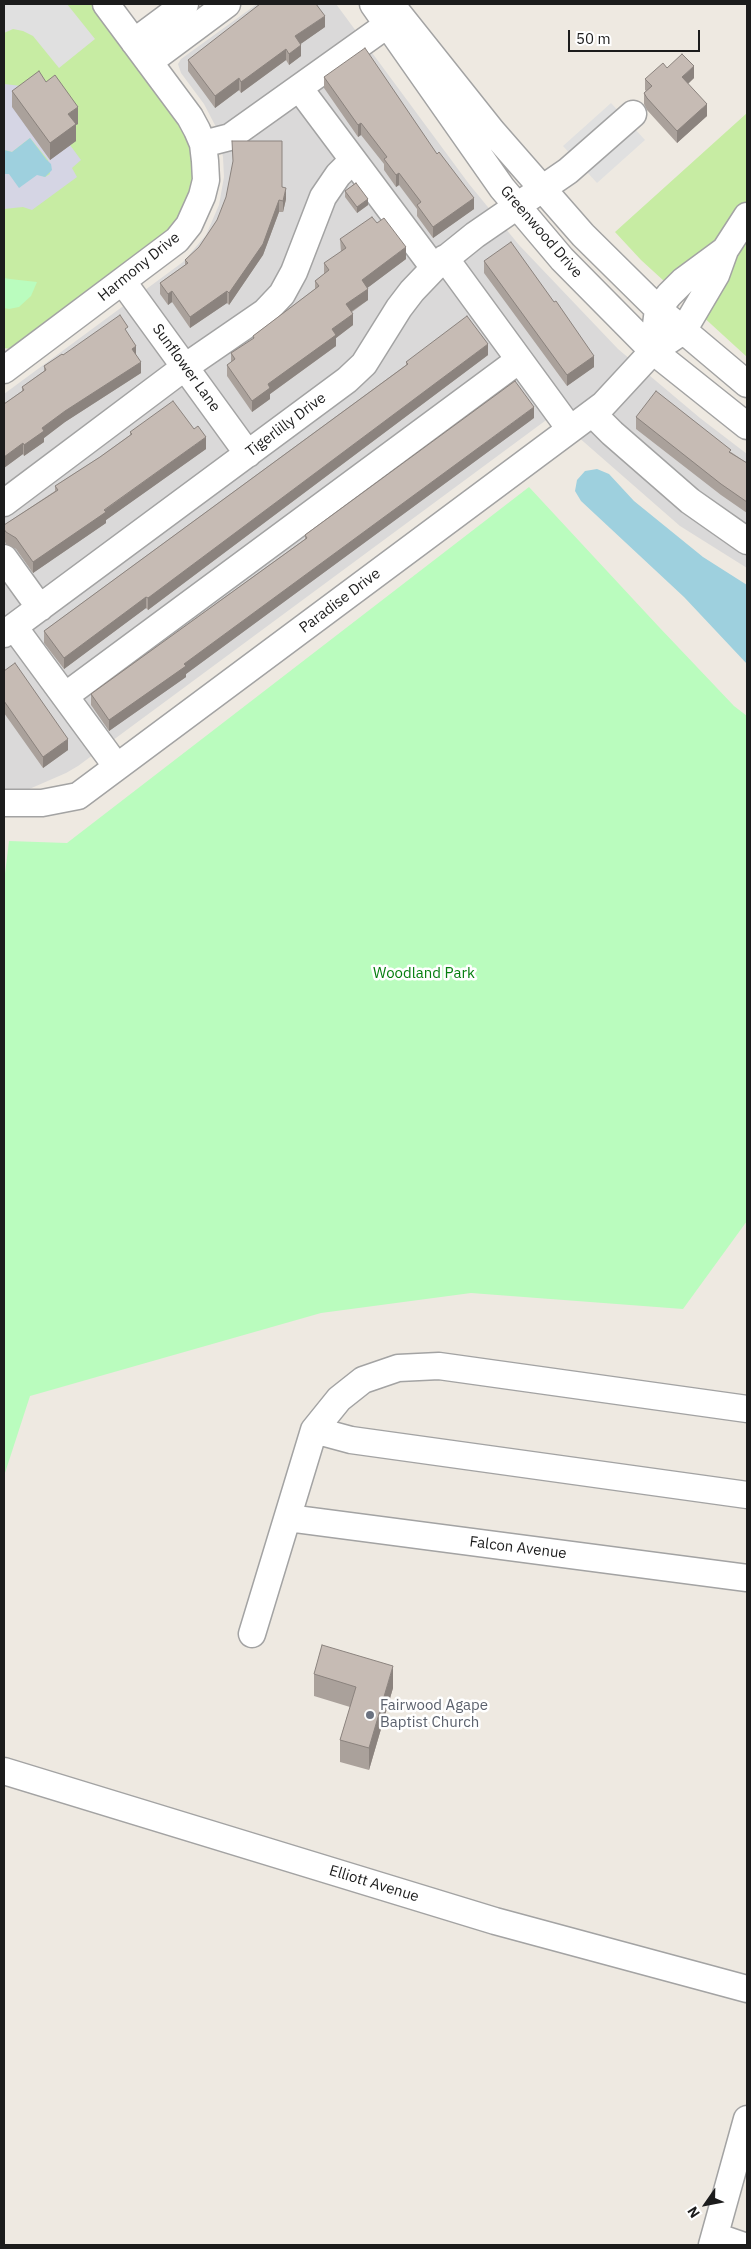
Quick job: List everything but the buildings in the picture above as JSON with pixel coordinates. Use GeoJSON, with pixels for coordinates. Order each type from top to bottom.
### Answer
{"type":"FeatureCollection","features":[{"type":"Feature","properties":{"kind":"street","name":"Harmony Drive"},"geometry":{"type":"LineString","coordinates":[[4,370],[123,282],[176,240],[189,225],[196,211],[206,180],[203,144],[190,116],[106,4]]}},
{"type":"Feature","properties":{"kind":"street"},"geometry":{"type":"LineString","coordinates":[[142,52],[185,4]]}},
{"type":"Feature","properties":{"kind":"street"},"geometry":{"type":"LineString","coordinates":[[142,52],[227,4]]}},
{"type":"Feature","properties":{"kind":"street","name":"Greenwood Drive"},"geometry":{"type":"LineString","coordinates":[[373,4],[389,15],[542,190],[621,275],[658,310],[747,384]]}},
{"type":"Feature","properties":{"kind":"street"},"geometry":{"type":"LineString","coordinates":[[203,144],[230,138],[300,89],[389,15]]}},
{"type":"Feature","properties":{"kind":"street","name":"Greenwood Drive"},"geometry":{"type":"LineString","coordinates":[[389,15],[517,206],[562,259],[654,351],[747,426]]}},
{"type":"Feature","properties":{"kind":"street"},"geometry":{"type":"LineString","coordinates":[[300,89],[353,160],[519,360],[570,429]]}},
{"type":"Feature","properties":{"kind":"street","name":"Tigerlilly Drive"},"geometry":{"type":"LineString","coordinates":[[9,631],[347,380],[364,364],[403,302],[439,263],[542,190],[633,114]]}},
{"type":"Feature","properties":{"kind":"street"},"geometry":{"type":"LineString","coordinates":[[4,503],[185,367],[265,312],[282,294],[294,272],[323,197],[338,175],[353,160]]}},
{"type":"Feature","properties":{"kind":"street"},"geometry":{"type":"LineString","coordinates":[[683,331],[716,275],[724,250],[747,216]]}},
{"type":"Feature","properties":{"kind":"street"},"geometry":{"type":"LineString","coordinates":[[654,351],[658,310],[683,282],[724,250]]}},
{"type":"Feature","properties":{"kind":"street","name":"Sunflower Lane"},"geometry":{"type":"LineString","coordinates":[[123,282],[248,454]]}},
{"type":"Feature","properties":{"kind":"street","name":"Paradise Drive"},"geometry":{"type":"LineString","coordinates":[[4,803],[42,803],[78,796],[603,405],[654,351],[683,331]]}},
{"type":"Feature","properties":{"kind":"street"},"geometry":{"type":"LineString","coordinates":[[65,696],[519,360]]}},
{"type":"Feature","properties":{"kind":"street"},"geometry":{"type":"LineString","coordinates":[[592,413],[612,434],[690,501],[747,541]]}},
{"type":"Feature","properties":{"kind":"street"},"geometry":{"type":"LineString","coordinates":[[4,558],[40,608]]}},
{"type":"Feature","properties":{"kind":"street"},"geometry":{"type":"LineString","coordinates":[[9,631],[65,696],[117,767]]}},
{"type":"Feature","properties":{"kind":"street"},"geometry":{"type":"LineString","coordinates":[[252,1634],[314,1430],[339,1399],[363,1380],[398,1368],[439,1366],[747,1408]]}},
{"type":"Feature","properties":{"kind":"street"},"geometry":{"type":"LineString","coordinates":[[314,1430],[350,1440],[747,1495]]}},
{"type":"Feature","properties":{"kind":"street","name":"Falcon Avenue"},"geometry":{"type":"LineString","coordinates":[[288,1518],[747,1577]]}},
{"type":"Feature","properties":{"kind":"street","name":"Elliott Avenue"},"geometry":{"type":"LineString","coordinates":[[4,1771],[134,1813],[298,1860],[495,1921],[747,1989]]}},
{"type":"Feature","properties":{"kind":"street"},"geometry":{"type":"LineString","coordinates":[[741,2245],[713,2241],[747,2118]]}},
{"type":"Feature","properties":{"kind":"shaded area"},"geometry":{"type":"Polygon","coordinates":[[[4,4],[67,4],[95,39],[59,68],[33,36],[13,29],[4,33],[4,4]]]}},
{"type":"Feature","properties":{"kind":"shaded area"},"geometry":{"type":"Polygon","coordinates":[[[257,4],[336,4],[469,184],[519,245],[618,349],[700,418],[747,454],[747,568],[680,526],[553,415],[78,766],[4,800],[4,394],[183,262],[206,235],[219,205],[224,177],[223,157],[216,127],[204,104],[181,73],[178,64],[181,59],[257,4]]]}},
{"type":"Feature","properties":{"kind":"shaded area"},"geometry":{"type":"Polygon","coordinates":[[[4,84],[39,88],[50,159],[70,145],[81,160],[72,168],[77,177],[32,210],[23,207],[4,209],[4,174],[37,174],[45,177],[50,174],[48,160],[30,138],[12,152],[4,150],[4,84]]]}},
{"type":"Feature","properties":{"kind":"shaded area"},"geometry":{"type":"Polygon","coordinates":[[[611,103],[645,140],[597,183],[563,146],[611,103]]]}},
{"type":"Feature","properties":{"kind":"green space"},"geometry":{"type":"Polygon","coordinates":[[[4,4],[92,4],[180,123],[190,142],[194,179],[192,195],[175,226],[10,349],[4,348],[4,4]]]}},
{"type":"Feature","properties":{"kind":"green space"},"geometry":{"type":"Polygon","coordinates":[[[747,113],[747,357],[641,260],[615,232],[747,113]]]}},
{"type":"Feature","properties":{"kind":"green space"},"geometry":{"type":"Polygon","coordinates":[[[4,278],[37,282],[31,296],[19,307],[9,309],[4,308],[4,278]]]}},
{"type":"Feature","properties":{"kind":"green space","name":"Woodland Park"},"geometry":{"type":"Polygon","coordinates":[[[529,487],[734,706],[747,716],[747,1221],[683,1309],[471,1293],[321,1313],[30,1396],[4,1476],[4,882],[9,841],[67,843],[529,487]]]}},
{"type":"Feature","properties":{"kind":"water"},"geometry":{"type":"Polygon","coordinates":[[[30,138],[51,164],[52,170],[45,177],[37,175],[19,188],[9,174],[4,174],[4,150],[12,152],[30,138]]]}},
{"type":"Feature","properties":{"kind":"water"},"geometry":{"type":"Polygon","coordinates":[[[597,469],[609,474],[634,501],[703,557],[747,585],[747,664],[684,597],[581,501],[575,491],[577,480],[585,471],[597,469]]]}},
{"type":"Feature","properties":{"kind":"place","name":"Fairwood Agape Baptist Church"},"geometry":{"type":"Point","coordinates":[370,1715]}}]}
